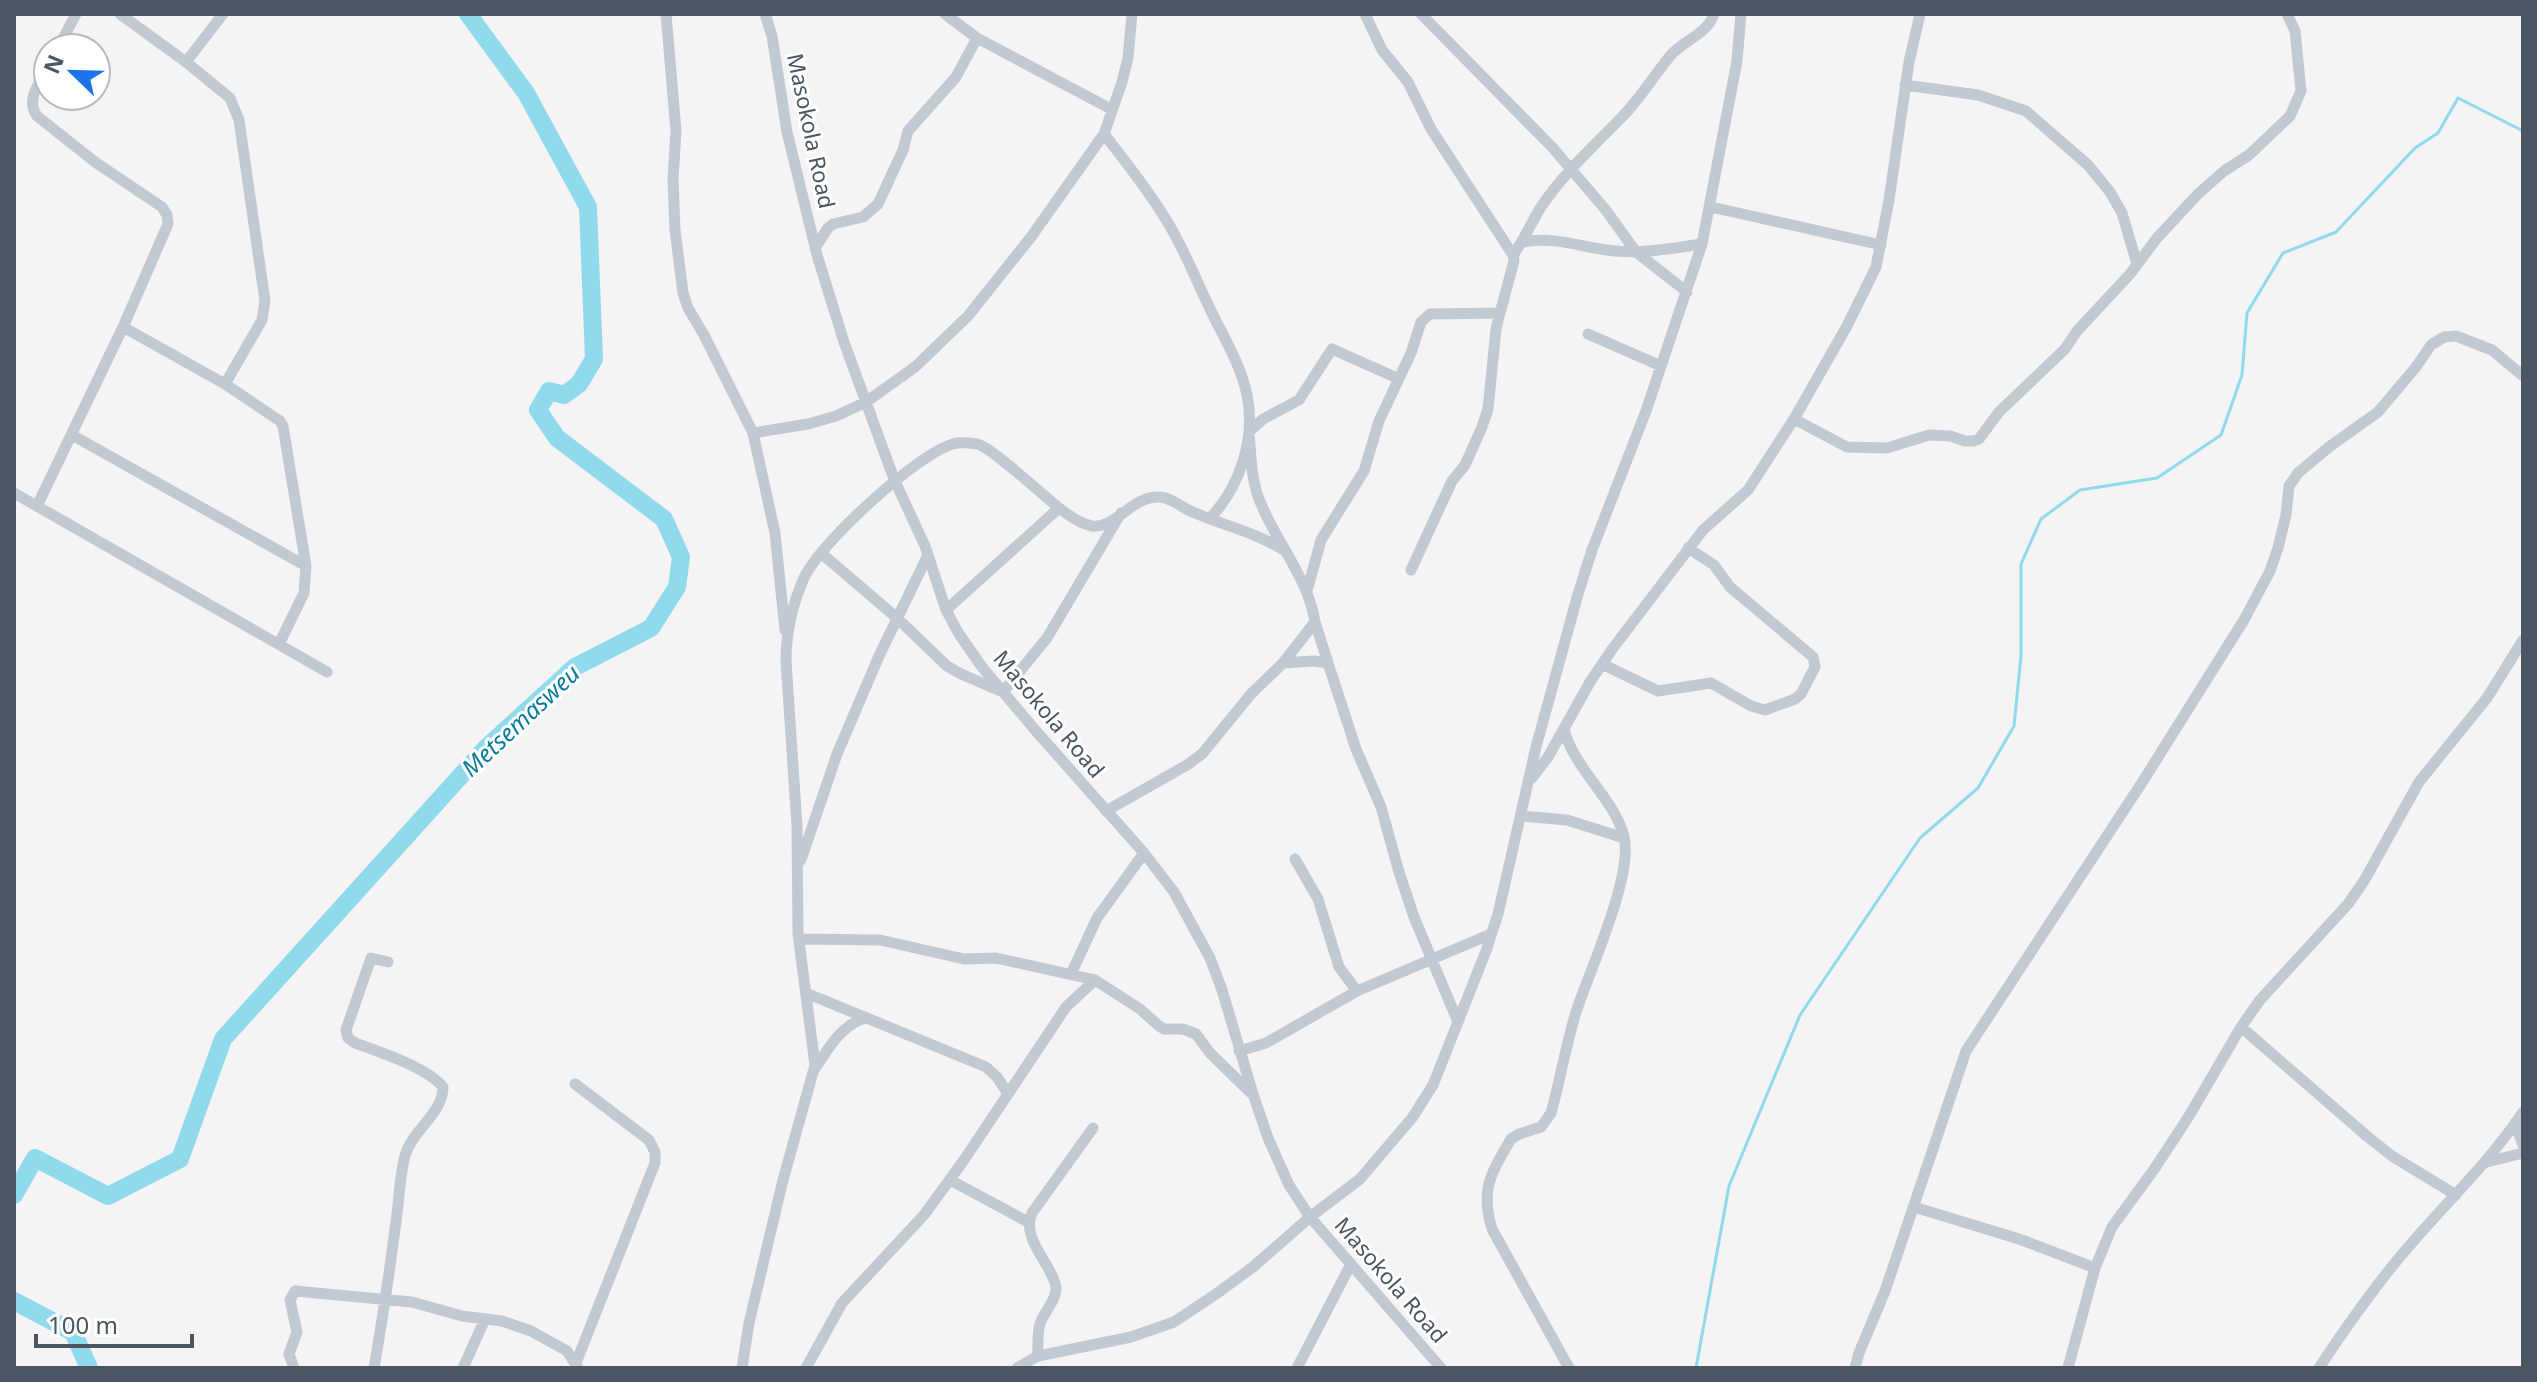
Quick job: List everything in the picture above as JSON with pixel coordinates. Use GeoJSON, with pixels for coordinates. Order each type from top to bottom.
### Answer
{"type":"FeatureCollection","features":[{"type":"Feature","properties":{"kind":"street"},"geometry":{"type":"LineString","coordinates":[[66,32],[76,14]]}},
{"type":"Feature","properties":{"kind":"street"},"geometry":{"type":"LineString","coordinates":[[120,14],[230,98],[239,120],[265,301],[262,320],[225,384]]}},
{"type":"Feature","properties":{"kind":"street"},"geometry":{"type":"LineString","coordinates":[[186,62],[223,14]]}},
{"type":"Feature","properties":{"kind":"street"},"geometry":{"type":"LineString","coordinates":[[666,14],[676,131],[673,179],[675,230],[683,293],[753,433],[775,533],[786,635],[799,939],[815,1060],[749,1323],[742,1368]]}},
{"type":"Feature","properties":{"kind":"street","name":"Masokola Road"},"geometry":{"type":"LineString","coordinates":[[765,14],[772,36],[787,132],[815,248],[844,342],[894,479],[928,555],[946,610],[959,634],[1003,692],[1144,853],[1174,892],[1210,958],[1253,1094],[1277,1162],[1289,1185],[1310,1217],[1441,1368]]}},
{"type":"Feature","properties":{"kind":"street"},"geometry":{"type":"LineString","coordinates":[[945,14],[977,38],[1111,109]]}},
{"type":"Feature","properties":{"kind":"street"},"geometry":{"type":"LineString","coordinates":[[753,433],[808,424],[836,416],[866,402],[915,367],[968,316],[1031,237],[1104,134],[1122,82],[1132,14]]}},
{"type":"Feature","properties":{"kind":"street"},"geometry":{"type":"LineString","coordinates":[[1365,14],[1382,50],[1408,82],[1431,129],[1514,261],[1496,329],[1488,409],[1465,465],[1452,481],[1411,570]]}},
{"type":"Feature","properties":{"kind":"street"},"geometry":{"type":"LineString","coordinates":[[1421,14],[1524,116],[1605,209],[1636,252],[1687,292]]}},
{"type":"Feature","properties":{"kind":"street"},"geometry":{"type":"LineString","coordinates":[[1513,255],[1541,207],[1638,99],[1670,55],[1706,28],[1714,14]]}},
{"type":"Feature","properties":{"kind":"street"},"geometry":{"type":"LineString","coordinates":[[1017,1368],[1038,1356],[1131,1337],[1174,1322],[1253,1267],[1310,1217],[1360,1179],[1412,1118],[1433,1085],[1491,934],[1578,594],[1702,244],[1737,61],[1741,14]]}},
{"type":"Feature","properties":{"kind":"street"},"geometry":{"type":"LineString","coordinates":[[1527,785],[1564,730],[1602,664],[1688,548],[1748,490],[1794,419],[1867,288],[1881,245],[1905,85],[1920,14]]}},
{"type":"Feature","properties":{"kind":"street"},"geometry":{"type":"LineString","coordinates":[[1794,419],[1847,447],[1887,448],[1929,435],[1979,439],[1999,412],[2046,369],[2198,194],[2257,148],[2290,116],[2301,91],[2295,31],[2287,14]]}},
{"type":"Feature","properties":{"kind":"street"},"geometry":{"type":"LineString","coordinates":[[815,248],[833,224],[863,217],[878,204],[903,150],[908,131],[950,85],[977,38]]}},
{"type":"Feature","properties":{"kind":"street"},"geometry":{"type":"LineString","coordinates":[[1905,85],[1978,95],[2026,111],[2088,165],[2110,192],[2122,213],[2137,264]]}},
{"type":"Feature","properties":{"kind":"street"},"geometry":{"type":"LineString","coordinates":[[34,112],[95,162],[162,207],[168,224],[123,327],[37,506]]}},
{"type":"Feature","properties":{"kind":"street"},"geometry":{"type":"LineString","coordinates":[[1104,134],[1166,219],[1232,354],[1248,396],[1254,480],[1260,500],[1307,591],[1356,749],[1381,807],[1414,917],[1458,1022]]}},
{"type":"Feature","properties":{"kind":"street"},"geometry":{"type":"LineString","coordinates":[[1711,207],[1881,245]]}},
{"type":"Feature","properties":{"kind":"street"},"geometry":{"type":"LineString","coordinates":[[1522,242],[1567,240],[1599,249],[1636,252],[1702,244]]}},
{"type":"Feature","properties":{"kind":"street"},"geometry":{"type":"LineString","coordinates":[[1307,591],[1321,540],[1364,471],[1379,421],[1411,353],[1421,322],[1425,317],[1439,313],[1500,313]]}},
{"type":"Feature","properties":{"kind":"street"},"geometry":{"type":"LineString","coordinates":[[123,327],[225,384],[280,421],[286,431],[306,566],[304,593],[279,644]]}},
{"type":"Feature","properties":{"kind":"street"},"geometry":{"type":"LineString","coordinates":[[1588,334],[1661,366]]}},
{"type":"Feature","properties":{"kind":"street"},"geometry":{"type":"LineString","coordinates":[[1855,1368],[1885,1291],[1966,1051],[2244,620],[2270,571],[2286,515],[2287,490],[2298,473],[2378,412],[2431,345],[2444,337],[2456,336],[2492,350],[2523,376]]}},
{"type":"Feature","properties":{"kind":"street"},"geometry":{"type":"LineString","coordinates":[[1210,518],[1234,486],[1249,432],[1263,419],[1299,400],[1332,349],[1397,378]]}},
{"type":"Feature","properties":{"kind":"street"},"geometry":{"type":"LineString","coordinates":[[72,435],[306,566]]}},
{"type":"Feature","properties":{"kind":"street"},"geometry":{"type":"LineString","coordinates":[[786,635],[804,577],[821,553],[894,479],[922,459],[955,443],[985,447],[1059,508],[1092,526],[1109,522],[1138,500],[1165,498],[1192,512],[1261,537],[1285,551]]}},
{"type":"Feature","properties":{"kind":"street"},"geometry":{"type":"LineString","coordinates":[[14,493],[327,672]]}},
{"type":"Feature","properties":{"kind":"street"},"geometry":{"type":"LineString","coordinates":[[946,610],[1059,508]]}},
{"type":"Feature","properties":{"kind":"street"},"geometry":{"type":"LineString","coordinates":[[821,553],[947,666],[1003,692],[1047,638],[1121,513]]}},
{"type":"Feature","properties":{"kind":"street"},"geometry":{"type":"LineString","coordinates":[[1602,664],[1658,691],[1711,683],[1758,709],[1765,710],[1801,694],[1815,667],[1813,657],[1730,587],[1714,565],[1688,548]]}},
{"type":"Feature","properties":{"kind":"street"},"geometry":{"type":"LineString","coordinates":[[798,869],[837,754],[928,555]]}},
{"type":"Feature","properties":{"kind":"street"},"geometry":{"type":"LineString","coordinates":[[1106,811],[1202,754],[1315,622]]}},
{"type":"Feature","properties":{"kind":"street"},"geometry":{"type":"LineString","coordinates":[[2068,1368],[2095,1268],[2112,1227],[2189,1116],[2241,1027],[2269,990],[2348,904],[2419,782],[2487,698],[2523,640]]}},
{"type":"Feature","properties":{"kind":"street"},"geometry":{"type":"LineString","coordinates":[[1283,663],[1328,663]]}},
{"type":"Feature","properties":{"kind":"street"},"geometry":{"type":"LineString","coordinates":[[1564,730],[1573,756],[1619,824],[1624,838],[1623,868],[1610,918],[1577,1011],[1551,1113],[1541,1127],[1511,1139],[1485,1194],[1492,1229],[1569,1368]]}},
{"type":"Feature","properties":{"kind":"street"},"geometry":{"type":"LineString","coordinates":[[1521,816],[1567,820],[1624,838]]}},
{"type":"Feature","properties":{"kind":"street"},"geometry":{"type":"LineString","coordinates":[[1071,974],[1097,918],[1144,853]]}},
{"type":"Feature","properties":{"kind":"street"},"geometry":{"type":"LineString","coordinates":[[1295,859],[1318,899],[1339,967],[1357,991]]}},
{"type":"Feature","properties":{"kind":"street"},"geometry":{"type":"LineString","coordinates":[[1239,1051],[1266,1043],[1357,991],[1491,934]]}},
{"type":"Feature","properties":{"kind":"street"},"geometry":{"type":"LineString","coordinates":[[799,939],[880,940],[964,959],[996,958],[1095,980],[1140,1009],[1164,1029],[1183,1029],[1196,1034],[1210,1053],[1253,1094]]}},
{"type":"Feature","properties":{"kind":"street"},"geometry":{"type":"LineString","coordinates":[[374,1368],[404,1159],[415,1135],[443,1093],[439,1082],[348,1038],[346,1030],[371,958],[388,962]]}},
{"type":"Feature","properties":{"kind":"street"},"geometry":{"type":"LineString","coordinates":[[806,1368],[842,1303],[917,1223],[950,1180],[1066,1007],[1095,980]]}},
{"type":"Feature","properties":{"kind":"street"},"geometry":{"type":"LineString","coordinates":[[806,993],[986,1067],[1008,1094]]}},
{"type":"Feature","properties":{"kind":"street"},"geometry":{"type":"LineString","coordinates":[[814,1070],[844,1029],[865,1018]]}},
{"type":"Feature","properties":{"kind":"street"},"geometry":{"type":"LineString","coordinates":[[2241,1027],[2392,1156],[2456,1195]]}},
{"type":"Feature","properties":{"kind":"street"},"geometry":{"type":"LineString","coordinates":[[575,1084],[649,1140],[655,1152],[655,1163],[577,1365]]}},
{"type":"Feature","properties":{"kind":"street"},"geometry":{"type":"LineString","coordinates":[[2319,1368],[2400,1256],[2487,1162],[2523,1112]]}},
{"type":"Feature","properties":{"kind":"street"},"geometry":{"type":"LineString","coordinates":[[2515,1123],[2523,1145]]}},
{"type":"Feature","properties":{"kind":"street"},"geometry":{"type":"LineString","coordinates":[[1038,1356],[1041,1320],[1054,1298],[1056,1285],[1030,1233],[1028,1222],[1093,1128]]}},
{"type":"Feature","properties":{"kind":"street"},"geometry":{"type":"LineString","coordinates":[[2487,1162],[2523,1153]]}},
{"type":"Feature","properties":{"kind":"street"},"geometry":{"type":"LineString","coordinates":[[950,1180],[1028,1222]]}},
{"type":"Feature","properties":{"kind":"street"},"geometry":{"type":"LineString","coordinates":[[1914,1207],[2019,1239],[2095,1268]]}},
{"type":"Feature","properties":{"kind":"street"},"geometry":{"type":"LineString","coordinates":[[1297,1368],[1351,1264]]}},
{"type":"Feature","properties":{"kind":"street"},"geometry":{"type":"LineString","coordinates":[[294,1368],[289,1354],[297,1332],[290,1300],[295,1291],[412,1302],[462,1316],[502,1321],[547,1339],[567,1351],[577,1365]]}},
{"type":"Feature","properties":{"kind":"street"},"geometry":{"type":"LineString","coordinates":[[463,1368],[485,1319]]}},
{"type":"Feature","properties":{"kind":"waterway","name":"Metsemasweu"},"geometry":{"type":"LineString","coordinates":[[14,1195],[35,1158],[108,1196],[180,1159],[223,1039],[485,749],[575,667],[651,628],[677,587],[681,557],[664,519],[557,438],[538,410],[549,391],[564,395],[579,384],[594,359],[588,207],[526,93],[468,14]]}},
{"type":"Feature","properties":{"kind":"waterway"},"geometry":{"type":"LineString","coordinates":[[1696,1368],[1729,1186],[1800,1015],[1920,838],[1978,788],[2014,726],[2021,656],[2021,564],[2041,519],[2080,490],[2157,478],[2221,435],[2242,375],[2247,313],[2283,253],[2336,232],[2415,148],[2438,133],[2458,98],[2523,131]]}},
{"type":"Feature","properties":{"kind":"waterway","name":"Metsemasweu"},"geometry":{"type":"LineString","coordinates":[[14,1301],[73,1332],[89,1368]]}}]}
